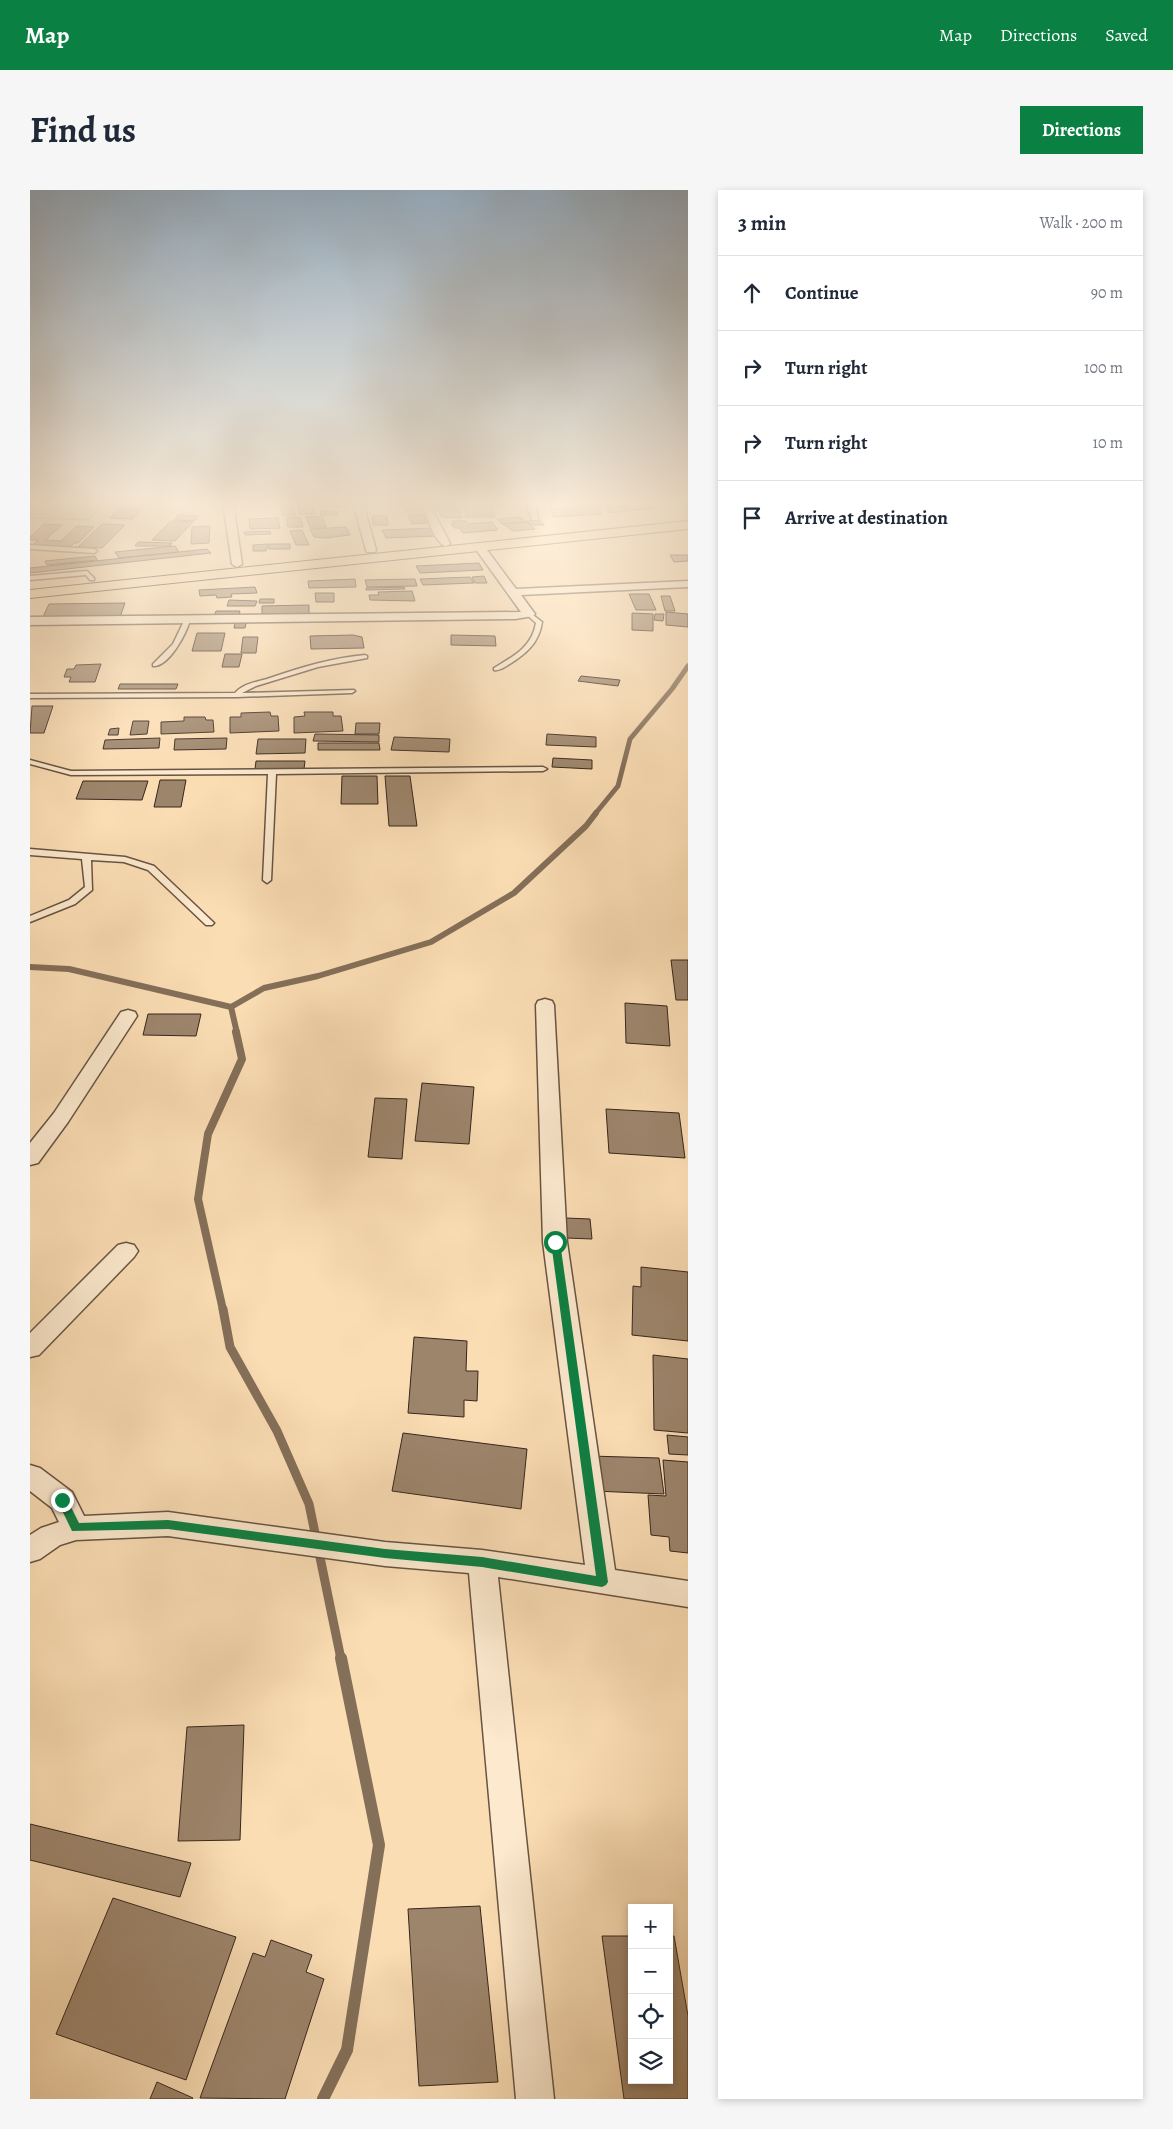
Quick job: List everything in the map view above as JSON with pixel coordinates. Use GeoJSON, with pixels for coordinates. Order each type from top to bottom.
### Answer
{"type":"FeatureCollection","features":[{"type":"Feature","properties":{"kind":"street"},"geometry":{"type":"LineString","coordinates":[[514,592],[529,614]]}},
{"type":"Feature","properties":{"kind":"street"},"geometry":{"type":"LineString","coordinates":[[30,621],[529,614]]}},
{"type":"Feature","properties":{"kind":"street"},"geometry":{"type":"LineString","coordinates":[[545,1005],[555,1242],[602,1582]]}},
{"type":"Feature","properties":{"kind":"street"},"geometry":{"type":"LineString","coordinates":[[30,1158],[61,1117],[128,1016]]}},
{"type":"Feature","properties":{"kind":"street"},"geometry":{"type":"LineString","coordinates":[[30,1348],[126,1251]]}},
{"type":"Feature","properties":{"kind":"street"},"geometry":{"type":"LineString","coordinates":[[30,1476],[62,1500],[76,1528]]}},
{"type":"Feature","properties":{"kind":"street"},"geometry":{"type":"LineString","coordinates":[[30,1550],[51,1536],[76,1528],[168,1524],[273,1537],[385,1554],[482,1562],[688,1594]]}},
{"type":"Feature","properties":{"kind":"street"},"geometry":{"type":"LineString","coordinates":[[482,1562],[535,2099]]}},
{"type":"Feature","properties":{"kind":"lane"},"geometry":{"type":"LineString","coordinates":[[496,670],[528,649],[538,636],[539,622],[529,614]]}},
{"type":"Feature","properties":{"kind":"lane"},"geometry":{"type":"LineString","coordinates":[[155,665],[174,649],[184,633],[187,620]]}},
{"type":"Feature","properties":{"kind":"lane"},"geometry":{"type":"LineString","coordinates":[[237,695],[253,685],[305,667],[332,660],[365,657]]}},
{"type":"Feature","properties":{"kind":"lane"},"geometry":{"type":"LineString","coordinates":[[30,696],[237,695],[352,690]]}},
{"type":"Feature","properties":{"kind":"lane"},"geometry":{"type":"LineString","coordinates":[[30,762],[70,773],[544,769]]}},
{"type":"Feature","properties":{"kind":"lane"},"geometry":{"type":"LineString","coordinates":[[268,880],[272,772]]}},
{"type":"Feature","properties":{"kind":"lane"},"geometry":{"type":"LineString","coordinates":[[30,852],[125,860],[151,868],[209,923]]}},
{"type":"Feature","properties":{"kind":"lane"},"geometry":{"type":"LineString","coordinates":[[30,919],[82,896],[89,888],[86,857]]}},
{"type":"Feature","properties":{"kind":"building"},"geometry":{"type":"Polygon","coordinates":[[[199,592],[257,593],[231,594],[232,597],[217,598],[216,595],[200,596],[199,592]]]}},
{"type":"Feature","properties":{"kind":"building"},"geometry":{"type":"Polygon","coordinates":[[[378,592],[412,592],[415,601],[370,600],[369,595],[379,595],[378,592]]]}},
{"type":"Feature","properties":{"kind":"building"},"geometry":{"type":"Polygon","coordinates":[[[315,593],[334,593],[334,602],[316,602],[315,593]]]}},
{"type":"Feature","properties":{"kind":"building"},"geometry":{"type":"Polygon","coordinates":[[[629,594],[649,594],[656,610],[636,610],[629,594]]]}},
{"type":"Feature","properties":{"kind":"building"},"geometry":{"type":"Polygon","coordinates":[[[661,596],[670,596],[675,611],[665,611],[661,596]]]}},
{"type":"Feature","properties":{"kind":"building"},"geometry":{"type":"Polygon","coordinates":[[[260,599],[274,599],[274,603],[259,603],[260,599]]]}},
{"type":"Feature","properties":{"kind":"building"},"geometry":{"type":"Polygon","coordinates":[[[229,600],[257,601],[255,606],[227,606],[229,600]]]}},
{"type":"Feature","properties":{"kind":"building"},"geometry":{"type":"Polygon","coordinates":[[[125,603],[120,617],[43,617],[49,604],[125,603]]]}},
{"type":"Feature","properties":{"kind":"building"},"geometry":{"type":"Polygon","coordinates":[[[309,605],[309,614],[262,614],[262,606],[309,605]]]}},
{"type":"Feature","properties":{"kind":"building"},"geometry":{"type":"Polygon","coordinates":[[[216,611],[240,611],[239,616],[214,616],[216,611]]]}},
{"type":"Feature","properties":{"kind":"building"},"geometry":{"type":"Polygon","coordinates":[[[666,612],[688,614],[688,627],[666,625],[666,612]]]}},
{"type":"Feature","properties":{"kind":"building"},"geometry":{"type":"Polygon","coordinates":[[[632,613],[653,614],[653,631],[632,630],[632,613]]]}},
{"type":"Feature","properties":{"kind":"building"},"geometry":{"type":"Polygon","coordinates":[[[655,614],[664,614],[663,621],[654,620],[655,614]]]}},
{"type":"Feature","properties":{"kind":"building"},"geometry":{"type":"Polygon","coordinates":[[[235,623],[246,623],[245,628],[234,628],[235,623]]]}},
{"type":"Feature","properties":{"kind":"building"},"geometry":{"type":"Polygon","coordinates":[[[197,633],[225,633],[221,651],[192,651],[197,633]]]}},
{"type":"Feature","properties":{"kind":"building"},"geometry":{"type":"Polygon","coordinates":[[[353,635],[362,637],[364,648],[311,649],[310,636],[353,635]]]}},
{"type":"Feature","properties":{"kind":"building"},"geometry":{"type":"Polygon","coordinates":[[[451,635],[495,636],[496,646],[451,645],[451,635]]]}},
{"type":"Feature","properties":{"kind":"building"},"geometry":{"type":"Polygon","coordinates":[[[243,637],[258,637],[256,653],[241,653],[243,637]]]}},
{"type":"Feature","properties":{"kind":"building"},"geometry":{"type":"Polygon","coordinates":[[[225,654],[242,654],[239,667],[222,667],[225,654]]]}},
{"type":"Feature","properties":{"kind":"building"},"geometry":{"type":"Polygon","coordinates":[[[101,664],[95,682],[69,682],[71,677],[64,677],[67,669],[74,669],[76,665],[101,664]]]}},
{"type":"Feature","properties":{"kind":"building"},"geometry":{"type":"Polygon","coordinates":[[[581,676],[620,680],[618,686],[578,681],[581,676]]]}},
{"type":"Feature","properties":{"kind":"building"},"geometry":{"type":"Polygon","coordinates":[[[120,684],[178,684],[176,689],[118,689],[120,684]]]}},
{"type":"Feature","properties":{"kind":"building"},"geometry":{"type":"Polygon","coordinates":[[[32,706],[53,706],[44,733],[30,733],[32,706]]]}},
{"type":"Feature","properties":{"kind":"building"},"geometry":{"type":"Polygon","coordinates":[[[270,712],[271,716],[278,716],[279,731],[230,733],[230,717],[241,717],[241,713],[270,712]]]}},
{"type":"Feature","properties":{"kind":"building"},"geometry":{"type":"Polygon","coordinates":[[[304,712],[333,712],[333,716],[341,716],[343,731],[294,733],[294,717],[305,716],[304,712]]]}},
{"type":"Feature","properties":{"kind":"building"},"geometry":{"type":"Polygon","coordinates":[[[184,717],[205,717],[206,720],[213,720],[214,732],[161,734],[161,722],[184,721],[184,717]]]}},
{"type":"Feature","properties":{"kind":"building"},"geometry":{"type":"Polygon","coordinates":[[[133,721],[149,721],[147,734],[130,735],[133,721]]]}},
{"type":"Feature","properties":{"kind":"building"},"geometry":{"type":"Polygon","coordinates":[[[356,723],[380,723],[379,734],[355,734],[356,723]]]}},
{"type":"Feature","properties":{"kind":"building"},"geometry":{"type":"Polygon","coordinates":[[[119,728],[118,735],[108,735],[110,729],[119,728]]]}},
{"type":"Feature","properties":{"kind":"building"},"geometry":{"type":"Polygon","coordinates":[[[315,734],[379,735],[379,742],[313,741],[315,734]]]}},
{"type":"Feature","properties":{"kind":"building"},"geometry":{"type":"Polygon","coordinates":[[[547,734],[596,737],[596,747],[546,745],[547,734]]]}},
{"type":"Feature","properties":{"kind":"building"},"geometry":{"type":"Polygon","coordinates":[[[394,737],[450,739],[449,752],[391,750],[394,737]]]}},
{"type":"Feature","properties":{"kind":"building"},"geometry":{"type":"Polygon","coordinates":[[[160,738],[159,748],[103,749],[105,740],[160,738]]]}},
{"type":"Feature","properties":{"kind":"building"},"geometry":{"type":"Polygon","coordinates":[[[227,738],[226,749],[174,750],[175,739],[227,738]]]}},
{"type":"Feature","properties":{"kind":"building"},"geometry":{"type":"Polygon","coordinates":[[[258,739],[306,739],[305,753],[256,754],[258,739]]]}},
{"type":"Feature","properties":{"kind":"building"},"geometry":{"type":"Polygon","coordinates":[[[318,743],[379,743],[380,750],[318,750],[318,743]]]}},
{"type":"Feature","properties":{"kind":"building"},"geometry":{"type":"Polygon","coordinates":[[[553,758],[592,760],[592,769],[552,767],[553,758]]]}},
{"type":"Feature","properties":{"kind":"building"},"geometry":{"type":"Polygon","coordinates":[[[256,761],[305,761],[304,769],[255,769],[256,761]]]}},
{"type":"Feature","properties":{"kind":"building"},"geometry":{"type":"Polygon","coordinates":[[[342,776],[377,776],[378,804],[341,804],[342,776]]]}},
{"type":"Feature","properties":{"kind":"building"},"geometry":{"type":"Polygon","coordinates":[[[385,776],[410,776],[417,826],[389,826],[385,776]]]}},
{"type":"Feature","properties":{"kind":"building"},"geometry":{"type":"Polygon","coordinates":[[[160,780],[186,780],[181,807],[154,807],[160,780]]]}},
{"type":"Feature","properties":{"kind":"building"},"geometry":{"type":"Polygon","coordinates":[[[83,781],[148,781],[142,800],[76,799],[83,781]]]}},
{"type":"Feature","properties":{"kind":"building"},"geometry":{"type":"Polygon","coordinates":[[[671,960],[688,960],[688,1000],[676,1000],[671,960]]]}},
{"type":"Feature","properties":{"kind":"building"},"geometry":{"type":"Polygon","coordinates":[[[625,1003],[667,1006],[670,1046],[626,1043],[625,1003]]]}},
{"type":"Feature","properties":{"kind":"building"},"geometry":{"type":"Polygon","coordinates":[[[148,1014],[201,1014],[196,1036],[143,1035],[148,1014]]]}},
{"type":"Feature","properties":{"kind":"building"},"geometry":{"type":"Polygon","coordinates":[[[422,1083],[474,1087],[469,1144],[415,1141],[422,1083]]]}},
{"type":"Feature","properties":{"kind":"building"},"geometry":{"type":"Polygon","coordinates":[[[375,1098],[407,1099],[402,1159],[368,1157],[375,1098]]]}},
{"type":"Feature","properties":{"kind":"building"},"geometry":{"type":"Polygon","coordinates":[[[606,1109],[679,1113],[685,1158],[609,1153],[606,1109]]]}},
{"type":"Feature","properties":{"kind":"building"},"geometry":{"type":"Polygon","coordinates":[[[566,1218],[590,1219],[592,1239],[567,1238],[566,1218]]]}},
{"type":"Feature","properties":{"kind":"building"},"geometry":{"type":"Polygon","coordinates":[[[641,1267],[688,1272],[688,1341],[632,1335],[633,1286],[641,1287],[641,1267]]]}},
{"type":"Feature","properties":{"kind":"building"},"geometry":{"type":"Polygon","coordinates":[[[414,1337],[467,1341],[466,1371],[478,1371],[477,1401],[464,1400],[464,1417],[408,1413],[414,1337]]]}},
{"type":"Feature","properties":{"kind":"building"},"geometry":{"type":"Polygon","coordinates":[[[653,1355],[688,1359],[688,1433],[654,1430],[653,1355]]]}},
{"type":"Feature","properties":{"kind":"building"},"geometry":{"type":"Polygon","coordinates":[[[403,1433],[527,1449],[521,1509],[392,1491],[403,1433]]]}},
{"type":"Feature","properties":{"kind":"building"},"geometry":{"type":"Polygon","coordinates":[[[667,1435],[688,1437],[688,1455],[669,1454],[667,1435]]]}},
{"type":"Feature","properties":{"kind":"building"},"geometry":{"type":"Polygon","coordinates":[[[590,1456],[659,1458],[664,1494],[594,1491],[590,1456]]]}},
{"type":"Feature","properties":{"kind":"building"},"geometry":{"type":"Polygon","coordinates":[[[663,1460],[688,1462],[688,1553],[670,1551],[669,1537],[651,1535],[648,1495],[666,1496],[663,1460]]]}},
{"type":"Feature","properties":{"kind":"building"},"geometry":{"type":"Polygon","coordinates":[[[244,1725],[240,1840],[178,1841],[187,1727],[244,1725]]]}},
{"type":"Feature","properties":{"kind":"building"},"geometry":{"type":"Polygon","coordinates":[[[30,1824],[191,1863],[180,1897],[30,1860],[30,1824]]]}},
{"type":"Feature","properties":{"kind":"building"},"geometry":{"type":"Polygon","coordinates":[[[113,1898],[236,1937],[186,2080],[56,2034],[113,1898]]]}},
{"type":"Feature","properties":{"kind":"building"},"geometry":{"type":"Polygon","coordinates":[[[480,1906],[498,2082],[419,2086],[408,1909],[480,1906]]]}},
{"type":"Feature","properties":{"kind":"building"},"geometry":{"type":"Polygon","coordinates":[[[602,1936],[628,1936],[628,2084],[673,2084],[674,1936],[688,2016],[688,2099],[624,2099],[602,1936]]]}},
{"type":"Feature","properties":{"kind":"building"},"geometry":{"type":"Polygon","coordinates":[[[271,1940],[312,1955],[306,1972],[324,1979],[285,2099],[200,2098],[253,1953],[265,1957],[271,1940]]]}},
{"type":"Feature","properties":{"kind":"building"},"geometry":{"type":"Polygon","coordinates":[[[157,2082],[193,2098],[150,2099],[157,2082]]]}},
{"type":"Feature","properties":{"kind":"waterway"},"geometry":{"type":"LineString","coordinates":[[595,814],[618,786],[630,739],[672,689],[688,666]]}},
{"type":"Feature","properties":{"kind":"waterway"},"geometry":{"type":"LineString","coordinates":[[231,1007],[264,988],[318,976],[431,942],[514,893],[586,826],[596,813]]}},
{"type":"Feature","properties":{"kind":"waterway"},"geometry":{"type":"LineString","coordinates":[[30,967],[69,969],[231,1007]]}},
{"type":"Feature","properties":{"kind":"waterway"},"geometry":{"type":"LineString","coordinates":[[231,1007],[237,1033]]}},
{"type":"Feature","properties":{"kind":"waterway"},"geometry":{"type":"LineString","coordinates":[[223,1310],[198,1199],[208,1134],[242,1059],[236,1032]]}},
{"type":"Feature","properties":{"kind":"waterway"},"geometry":{"type":"LineString","coordinates":[[223,1309],[230,1347],[277,1431],[309,1504],[341,1659]]}},
{"type":"Feature","properties":{"kind":"waterway"},"geometry":{"type":"LineString","coordinates":[[323,2099],[347,2050],[379,1845],[341,1658]]}},
{"type":"Feature","properties":{"kind":"route"},"geometry":{"type":"LineString","coordinates":[[62,1500],[76,1528],[168,1524],[273,1537],[385,1554],[482,1562],[602,1582],[555,1242]]}}]}
